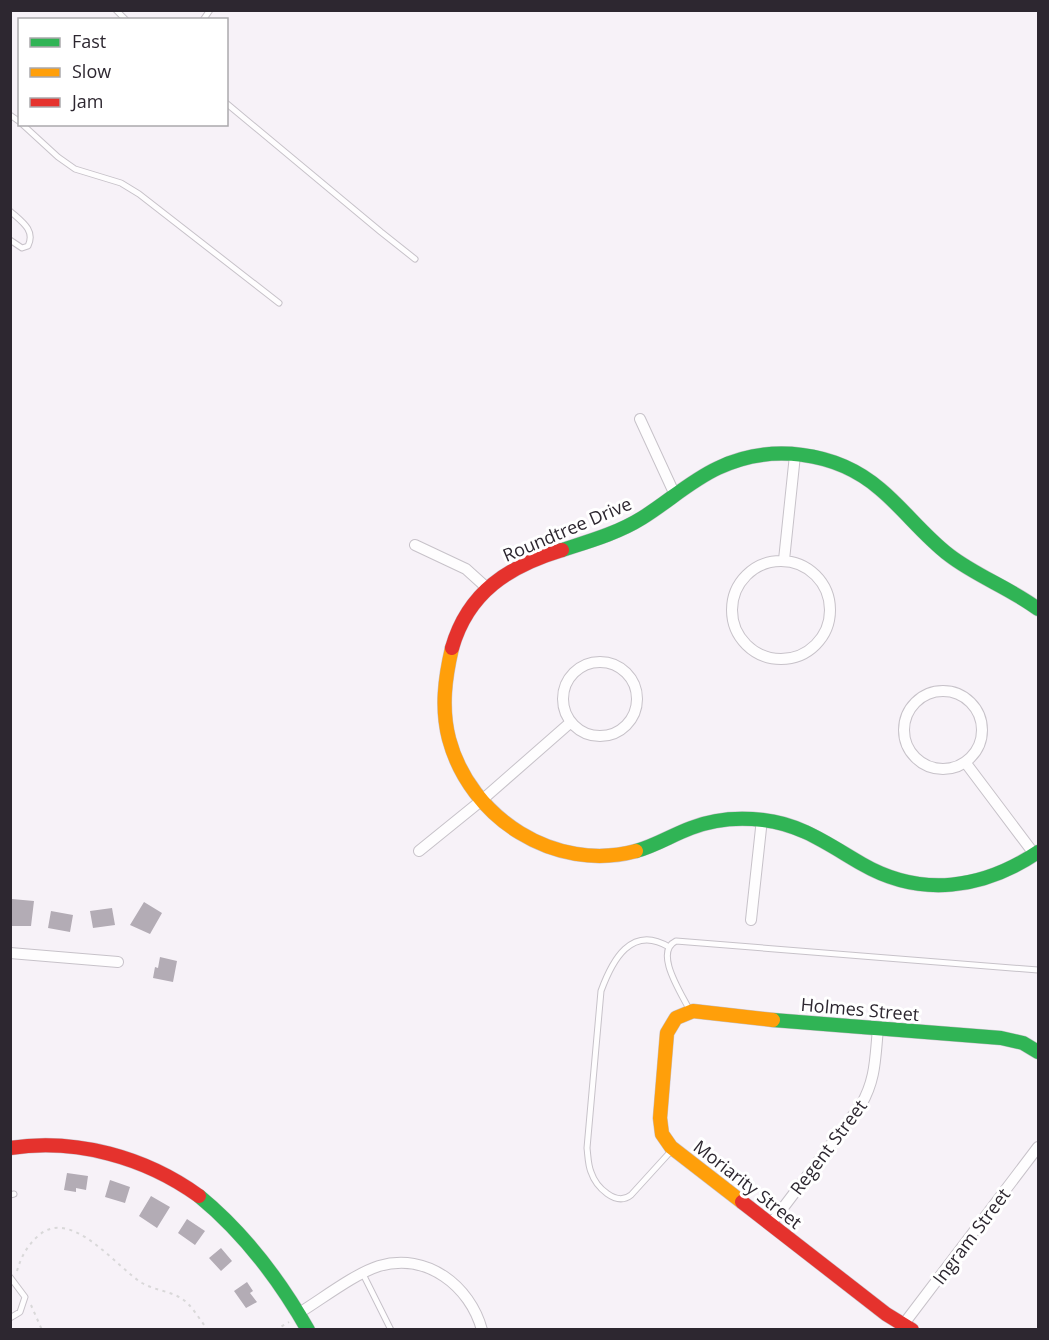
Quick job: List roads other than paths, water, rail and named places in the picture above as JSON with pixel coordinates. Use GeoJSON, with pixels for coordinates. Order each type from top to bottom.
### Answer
{"type":"FeatureCollection","features":[{"type":"Feature","properties":{"kind":"street"},"geometry":{"type":"LineString","coordinates":[[640,419],[675,495]]}},
{"type":"Feature","properties":{"kind":"street","name":"Roundtree Drive"},"geometry":{"type":"LineString","coordinates":[[1037,854],[999,876],[949,886],[918,885],[873,870],[803,828],[762,819],[701,824],[645,849],[604,857],[565,852],[537,842],[503,821],[482,800],[463,775],[451,750],[443,701],[447,667],[458,631],[475,601],[487,588],[511,570],[531,559],[598,538],[630,525],[710,471],[735,460],[767,454],[828,460],[847,467],[891,497],[944,551],[1017,593],[1038,609]]}},
{"type":"Feature","properties":{"kind":"street"},"geometry":{"type":"LineString","coordinates":[[784,560],[795,455]]}},
{"type":"Feature","properties":{"kind":"street"},"geometry":{"type":"LineString","coordinates":[[416,545],[466,569],[487,588]]}},
{"type":"Feature","properties":{"kind":"street"},"geometry":{"type":"LineString","coordinates":[[784,560],[799,564],[813,572],[823,584],[829,599],[830,615],[825,631],[816,644],[803,654],[788,658],[772,658],[756,653],[743,642],[735,628],[731,612],[733,596],[740,581],[752,569],[767,562],[784,560]]}},
{"type":"Feature","properties":{"kind":"street"},"geometry":{"type":"LineString","coordinates":[[603,662],[625,671],[633,681],[637,692],[637,705],[626,726],[616,733],[598,735],[580,730],[572,722],[563,699],[565,687],[571,676],[580,668],[591,663],[603,662]]}},
{"type":"Feature","properties":{"kind":"street"},"geometry":{"type":"LineString","coordinates":[[936,692],[949,692],[962,696],[972,704],[979,715],[982,728],[975,753],[965,762],[954,768],[941,770],[918,761],[910,752],[905,740],[904,727],[907,715],[914,704],[936,692]]}},
{"type":"Feature","properties":{"kind":"street"},"geometry":{"type":"LineString","coordinates":[[419,851],[572,722]]}},
{"type":"Feature","properties":{"kind":"street"},"geometry":{"type":"LineString","coordinates":[[965,762],[1037,854]]}},
{"type":"Feature","properties":{"kind":"street"},"geometry":{"type":"LineString","coordinates":[[751,920],[762,819]]}},
{"type":"Feature","properties":{"kind":"street"},"geometry":{"type":"LineString","coordinates":[[10,953],[118,962]]}},
{"type":"Feature","properties":{"kind":"street","name":"Holmes Street"},"geometry":{"type":"LineString","coordinates":[[676,1018],[690,1012],[706,1012],[1014,1040],[1038,1052]]}},
{"type":"Feature","properties":{"kind":"street","name":"Moriarity Street"},"geometry":{"type":"LineString","coordinates":[[676,1018],[668,1033],[660,1119],[660,1129],[664,1139],[770,1225],[908,1327]]}},
{"type":"Feature","properties":{"kind":"street","name":"Regent Street"},"geometry":{"type":"LineString","coordinates":[[770,1225],[869,1092],[874,1076],[878,1029]]}},
{"type":"Feature","properties":{"kind":"street"},"geometry":{"type":"LineString","coordinates":[[10,1148],[54,1145],[84,1148],[142,1162],[168,1175],[201,1197],[238,1230],[255,1250],[294,1318],[308,1329]]}},
{"type":"Feature","properties":{"kind":"street","name":"Ingram Street"},"geometry":{"type":"LineString","coordinates":[[908,1327],[1038,1147]]}},
{"type":"Feature","properties":{"kind":"street"},"geometry":{"type":"LineString","coordinates":[[294,1318],[379,1266],[409,1263],[423,1266],[458,1286],[478,1314],[482,1329]]}},
{"type":"Feature","properties":{"kind":"lane"},"geometry":{"type":"LineString","coordinates":[[228,105],[416,259]]}},
{"type":"Feature","properties":{"kind":"lane"},"geometry":{"type":"LineString","coordinates":[[24,126],[58,157],[75,169],[121,183],[139,194],[279,303]]}},
{"type":"Feature","properties":{"kind":"lane"},"geometry":{"type":"LineString","coordinates":[[10,211],[30,230],[32,240],[28,246],[22,248],[10,240]]}},
{"type":"Feature","properties":{"kind":"lane"},"geometry":{"type":"LineString","coordinates":[[669,947],[659,941],[649,940],[628,945],[610,967],[601,991],[587,1149],[591,1173],[597,1183],[619,1200],[625,1200],[631,1195],[674,1149]]}},
{"type":"Feature","properties":{"kind":"lane"},"geometry":{"type":"LineString","coordinates":[[690,1012],[667,963],[666,952],[676,941],[1038,970]]}},
{"type":"Feature","properties":{"kind":"lane"},"geometry":{"type":"LineString","coordinates":[[363,1274],[390,1329]]}},
{"type":"Feature","properties":{"kind":"lane"},"geometry":{"type":"LineString","coordinates":[[10,1318],[20,1312],[25,1297],[13,1275]]}}]}
